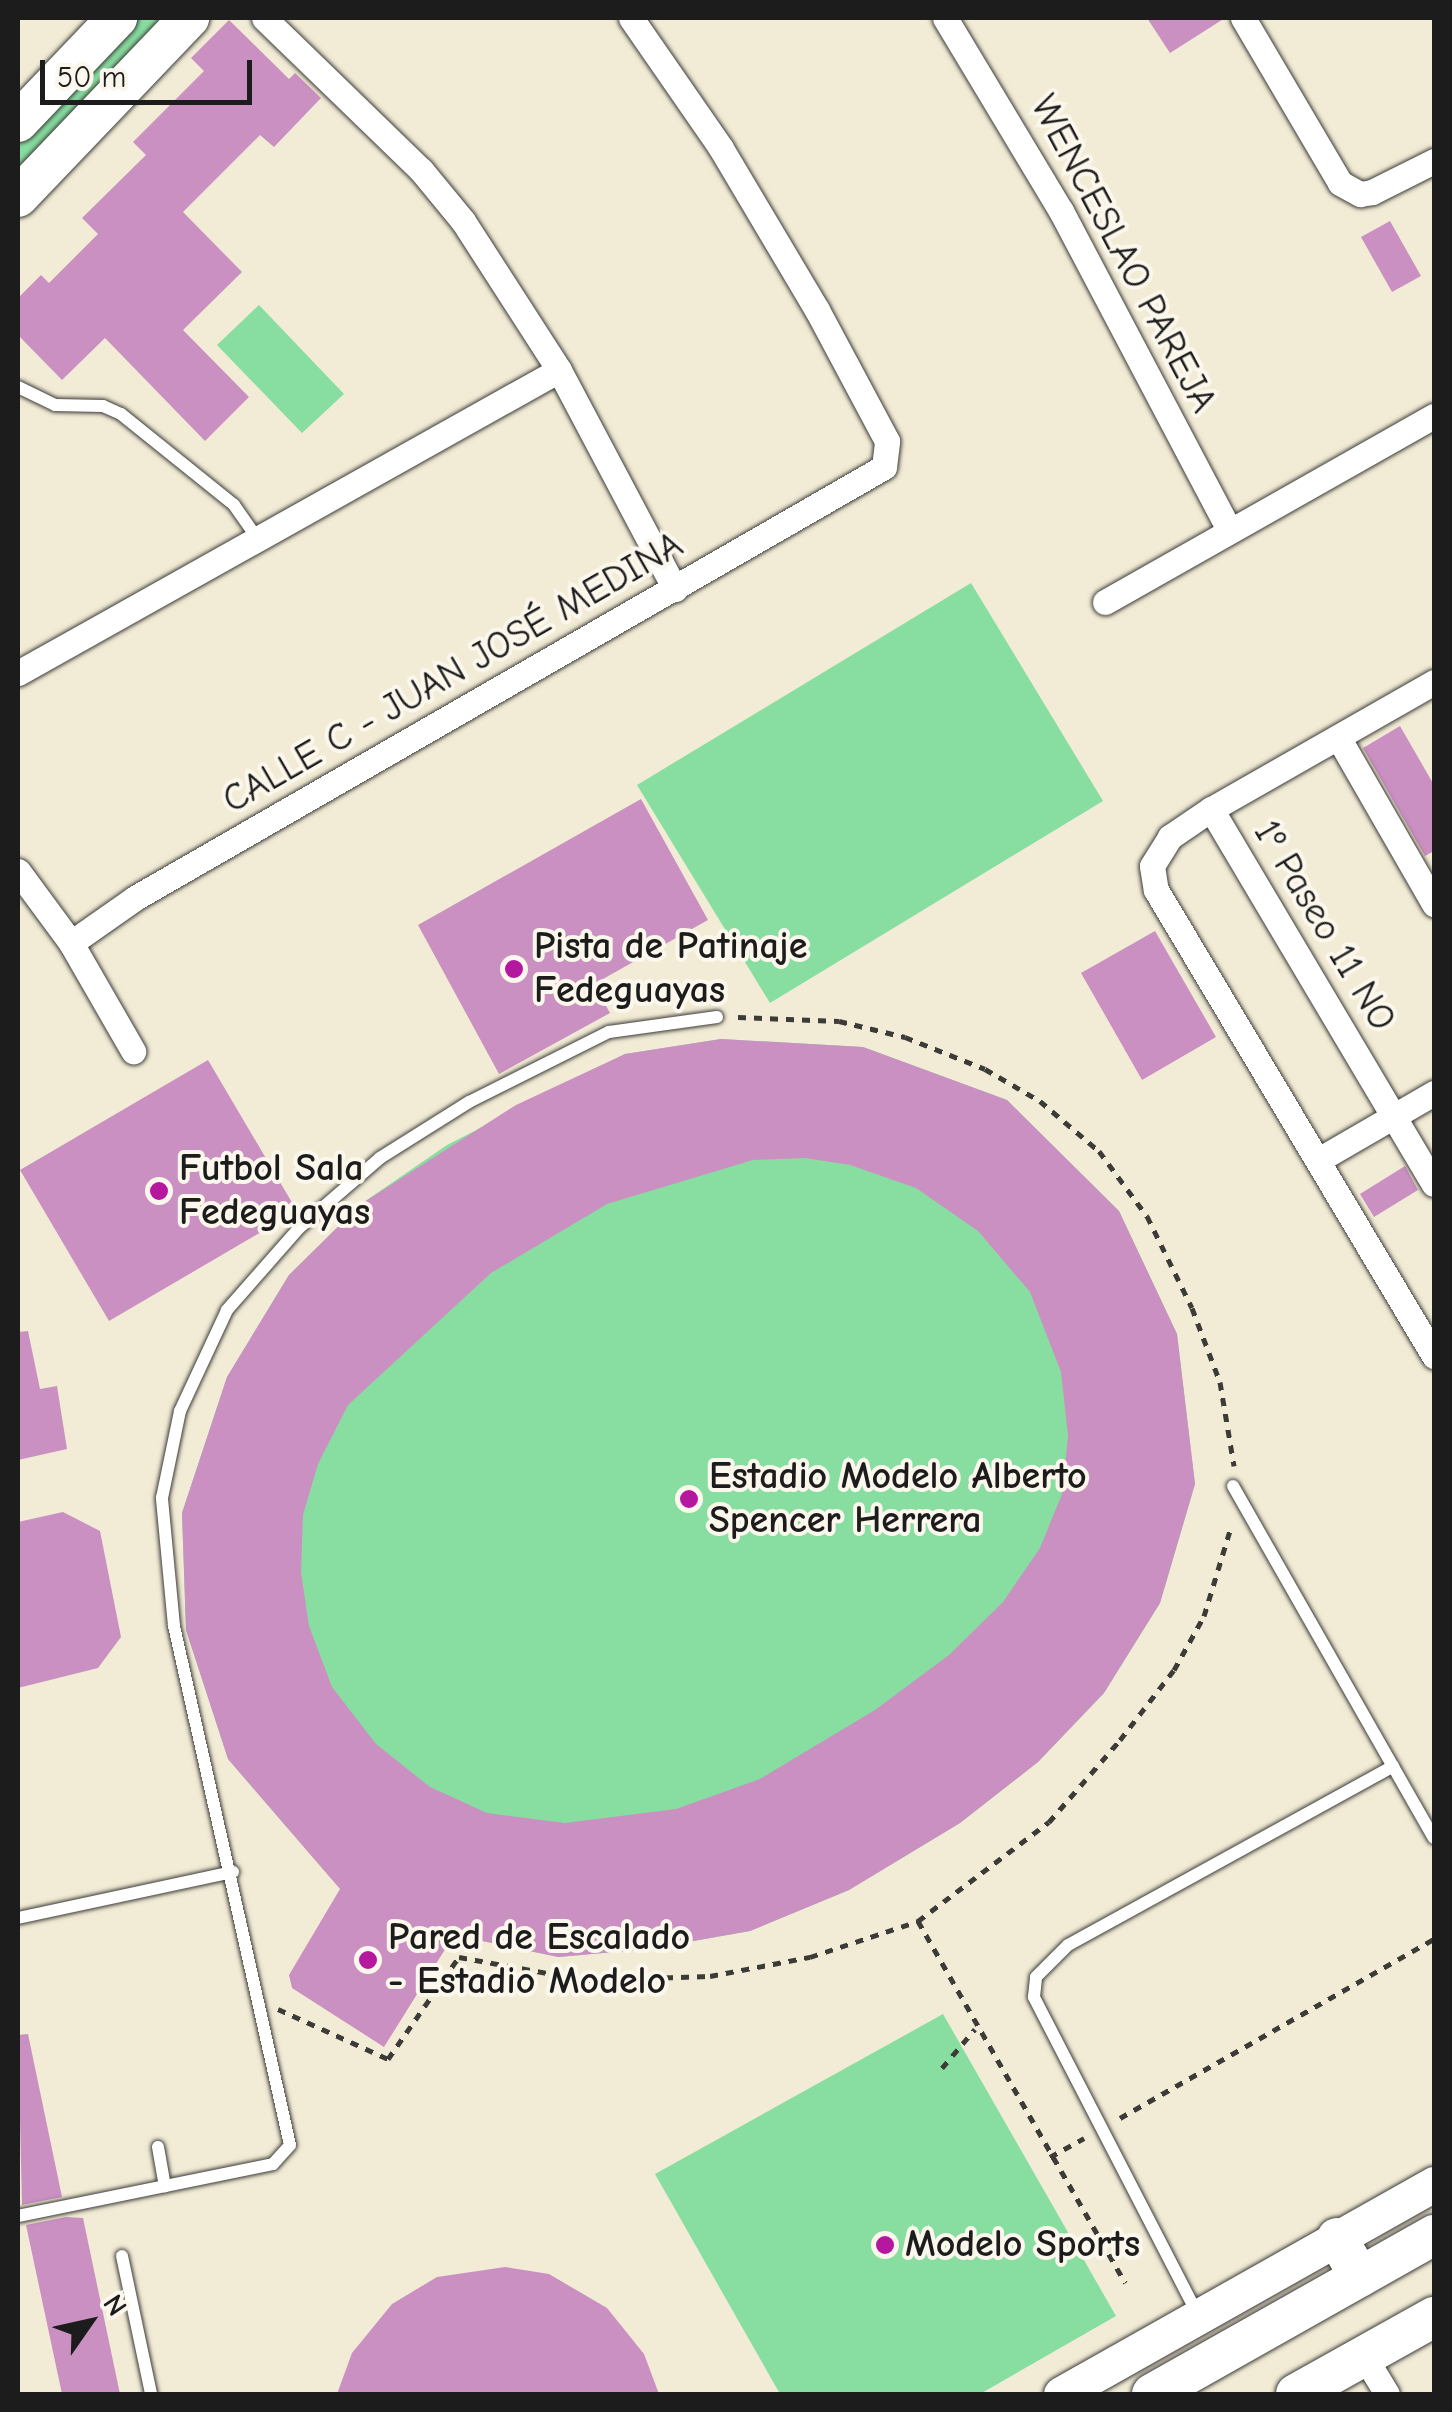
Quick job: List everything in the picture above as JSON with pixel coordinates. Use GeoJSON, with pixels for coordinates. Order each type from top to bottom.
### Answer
{"type":"FeatureCollection","features":[{"type":"Feature","properties":{"kind":"main road"},"geometry":{"type":"LineString","coordinates":[[18,122],[117,18]]}},
{"type":"Feature","properties":{"kind":"main road"},"geometry":{"type":"LineString","coordinates":[[18,198],[189,18]]}},
{"type":"Feature","properties":{"kind":"main road"},"geometry":{"type":"LineString","coordinates":[[1061,2394],[1434,2184]]}},
{"type":"Feature","properties":{"kind":"main road"},"geometry":{"type":"LineString","coordinates":[[1152,2394],[1434,2235]]}},
{"type":"Feature","properties":{"kind":"main road"},"geometry":{"type":"LineString","coordinates":[[1337,2238],[1360,2277]]}},
{"type":"Feature","properties":{"kind":"main road"},"geometry":{"type":"LineString","coordinates":[[1296,2394],[1434,2316]]}},
{"type":"Feature","properties":{"kind":"street"},"geometry":{"type":"LineString","coordinates":[[264,18],[421,170],[500,274],[559,370],[675,589]]}},
{"type":"Feature","properties":{"kind":"street","name":"CALLE C - JUAN JOSÉ MEDINA"},"geometry":{"type":"LineString","coordinates":[[71,943],[135,898],[876,476],[887,442],[826,326],[721,148],[630,18]]}},
{"type":"Feature","properties":{"kind":"street","name":"WENCESLAO PAREJA"},"geometry":{"type":"LineString","coordinates":[[945,18],[1061,210],[1229,530]]}},
{"type":"Feature","properties":{"kind":"street"},"geometry":{"type":"LineString","coordinates":[[1244,18],[1332,174],[1360,194],[1434,161]]}},
{"type":"Feature","properties":{"kind":"street"},"geometry":{"type":"LineString","coordinates":[[18,673],[256,536],[559,370]]}},
{"type":"Feature","properties":{"kind":"street"},"geometry":{"type":"LineString","coordinates":[[1104,602],[1434,416]]}},
{"type":"Feature","properties":{"kind":"street"},"geometry":{"type":"LineString","coordinates":[[1431,1343],[1156,890],[1152,866],[1170,836],[1211,809],[1434,682]]}},
{"type":"Feature","properties":{"kind":"street"},"geometry":{"type":"LineString","coordinates":[[1338,737],[1434,904]]}},
{"type":"Feature","properties":{"kind":"street","name":"1º Paseo 11 NO"},"geometry":{"type":"LineString","coordinates":[[1211,809],[1434,1184]]}},
{"type":"Feature","properties":{"kind":"street"},"geometry":{"type":"LineString","coordinates":[[18,870],[71,943],[133,1050]]}},
{"type":"Feature","properties":{"kind":"street"},"geometry":{"type":"LineString","coordinates":[[1320,1160],[1434,1093]]}},
{"type":"Feature","properties":{"kind":"street"},"geometry":{"type":"LineString","coordinates":[[1364,2356],[1387,2394]]}},
{"type":"Feature","properties":{"kind":"lane"},"geometry":{"type":"LineString","coordinates":[[18,388],[55,405],[102,406],[121,414],[234,505],[256,536]]}},
{"type":"Feature","properties":{"kind":"lane"},"geometry":{"type":"LineString","coordinates":[[18,2216],[273,2164],[288,2152],[292,2135],[174,1626],[162,1498],[180,1411],[226,1310],[326,1204],[380,1158],[468,1102],[609,1032],[717,1016]]}},
{"type":"Feature","properties":{"kind":"lane"},"geometry":{"type":"LineString","coordinates":[[1233,1486],[1434,1838]]}},
{"type":"Feature","properties":{"kind":"lane"},"geometry":{"type":"LineString","coordinates":[[1198,2315],[1034,1997],[1036,1977],[1048,1960],[1393,1766]]}},
{"type":"Feature","properties":{"kind":"lane"},"geometry":{"type":"LineString","coordinates":[[18,1918],[232,1872]]}},
{"type":"Feature","properties":{"kind":"lane"},"geometry":{"type":"LineString","coordinates":[[158,2147],[166,2186]]}},
{"type":"Feature","properties":{"kind":"lane"},"geometry":{"type":"LineString","coordinates":[[122,2256],[151,2394]]}},
{"type":"Feature","properties":{"kind":"path"},"geometry":{"type":"LineString","coordinates":[[262,2000],[380,2060],[395,2050],[451,1960],[459,1957],[585,1980],[710,1976],[810,1958],[918,1922],[1049,1822],[1174,1670],[1218,1578],[1235,1449],[1192,1308],[1147,1216],[1099,1151],[1026,1093],[905,1037],[840,1021],[717,1016]]}},
{"type":"Feature","properties":{"kind":"path"},"geometry":{"type":"LineString","coordinates":[[918,1922],[975,2029],[1125,2283]]}},
{"type":"Feature","properties":{"kind":"path"},"geometry":{"type":"LineString","coordinates":[[1050,2157],[1434,1939]]}},
{"type":"Feature","properties":{"kind":"path"},"geometry":{"type":"LineString","coordinates":[[942,2068],[975,2029]]}},
{"type":"Feature","properties":{"kind":"green space"},"geometry":{"type":"Polygon","coordinates":[[[117,18],[189,18],[18,197],[18,122],[117,18]]]}},
{"type":"Feature","properties":{"kind":"green space"},"geometry":{"type":"Polygon","coordinates":[[[259,305],[344,394],[302,433],[217,345],[259,305]]]}},
{"type":"Feature","properties":{"kind":"green space"},"geometry":{"type":"Polygon","coordinates":[[[971,583],[1103,801],[770,1003],[637,785],[971,583]]]}},
{"type":"Feature","properties":{"kind":"green space","name":"Estadio Modelo Alberto Spencer Herrera"},"geometry":{"type":"Polygon","coordinates":[[[721,1039],[863,1047],[1007,1100],[1119,1211],[1177,1334],[1195,1484],[1160,1603],[1104,1693],[1038,1762],[960,1823],[849,1890],[750,1931],[649,1949],[559,1957],[429,1930],[330,1877],[228,1759],[186,1630],[182,1513],[227,1377],[289,1275],[361,1204],[447,1145],[625,1054],[721,1039]]]}},
{"type":"Feature","properties":{"kind":"green space","name":"Modelo Sports"},"geometry":{"type":"Polygon","coordinates":[[[943,2014],[1116,2316],[980,2394],[780,2394],[655,2174],[943,2014]]]}},
{"type":"Feature","properties":{"kind":"building"},"geometry":{"type":"Polygon","coordinates":[[[1147,18],[1225,18],[1170,53],[1147,18]]]}},
{"type":"Feature","properties":{"kind":"building"},"geometry":{"type":"Polygon","coordinates":[[[229,20],[289,79],[295,73],[321,98],[274,147],[260,135],[183,212],[242,272],[183,330],[249,397],[205,441],[105,338],[62,380],[18,335],[18,298],[41,275],[49,283],[98,234],[82,218],[146,155],[133,142],[204,71],[191,58],[229,20]]]}},
{"type":"Feature","properties":{"kind":"building"},"geometry":{"type":"Polygon","coordinates":[[[1390,221],[1421,276],[1392,292],[1361,237],[1390,221]]]}},
{"type":"Feature","properties":{"kind":"building"},"geometry":{"type":"Polygon","coordinates":[[[1400,726],[1434,785],[1434,851],[1425,856],[1363,748],[1400,726]]]}},
{"type":"Feature","properties":{"kind":"building"},"geometry":{"type":"Polygon","coordinates":[[[641,799],[708,920],[594,984],[610,1013],[499,1074],[418,925],[641,799]]]}},
{"type":"Feature","properties":{"kind":"building"},"geometry":{"type":"Polygon","coordinates":[[[1155,931],[1216,1037],[1142,1080],[1081,973],[1155,931]]]}},
{"type":"Feature","properties":{"kind":"building"},"geometry":{"type":"Polygon","coordinates":[[[721,1039],[863,1047],[1007,1100],[1119,1211],[1177,1334],[1195,1484],[1160,1603],[1104,1693],[1038,1762],[960,1823],[849,1890],[750,1931],[648,1949],[558,1957],[454,1935],[384,2047],[292,1988],[289,1975],[340,1889],[228,1759],[186,1630],[182,1513],[227,1377],[289,1275],[361,1204],[516,1105],[625,1054],[721,1039]],[[805,1158],[753,1160],[607,1204],[491,1273],[348,1405],[318,1464],[303,1515],[301,1572],[309,1626],[332,1687],[376,1744],[430,1787],[487,1813],[565,1823],[676,1809],[760,1779],[875,1710],[949,1655],[1003,1602],[1040,1548],[1062,1494],[1068,1436],[1061,1372],[1030,1292],[978,1231],[916,1188],[850,1165],[805,1158]]]}},
{"type":"Feature","properties":{"kind":"building","name":"Futbol Sala Fedeguayas"},"geometry":{"type":"Polygon","coordinates":[[[208,1060],[297,1211],[109,1321],[20,1170],[208,1060]]]}},
{"type":"Feature","properties":{"kind":"building"},"geometry":{"type":"Polygon","coordinates":[[[1405,1166],[1418,1190],[1374,1217],[1360,1194],[1405,1166]]]}},
{"type":"Feature","properties":{"kind":"building"},"geometry":{"type":"Polygon","coordinates":[[[28,1331],[40,1389],[57,1386],[67,1449],[18,1460],[18,1332],[28,1331]]]}},
{"type":"Feature","properties":{"kind":"building"},"geometry":{"type":"Polygon","coordinates":[[[63,1512],[100,1531],[121,1637],[98,1668],[18,1688],[18,1522],[63,1512]]]}},
{"type":"Feature","properties":{"kind":"building"},"geometry":{"type":"Polygon","coordinates":[[[28,2034],[62,2197],[22,2205],[18,2035],[28,2034]]]}},
{"type":"Feature","properties":{"kind":"building"},"geometry":{"type":"Polygon","coordinates":[[[66,2217],[83,2218],[120,2394],[62,2394],[26,2225],[66,2217]]]}},
{"type":"Feature","properties":{"kind":"building"},"geometry":{"type":"Polygon","coordinates":[[[505,2267],[549,2274],[607,2308],[644,2354],[659,2394],[337,2394],[352,2353],[392,2304],[437,2277],[505,2267]]]}},
{"type":"Feature","properties":{"kind":"place","name":"Pista de Patinaje Fedeguayas"},"geometry":{"type":"Point","coordinates":[514,969]}},
{"type":"Feature","properties":{"kind":"place","name":"Futbol Sala Fedeguayas"},"geometry":{"type":"Point","coordinates":[159,1191]}},
{"type":"Feature","properties":{"kind":"place","name":"Estadio Modelo Alberto Spencer Herrera"},"geometry":{"type":"Point","coordinates":[689,1499]}},
{"type":"Feature","properties":{"kind":"place","name":"Pared de Escalado - Estadio Modelo"},"geometry":{"type":"Point","coordinates":[368,1960]}},
{"type":"Feature","properties":{"kind":"place","name":"Modelo Sports"},"geometry":{"type":"Point","coordinates":[885,2245]}}]}
